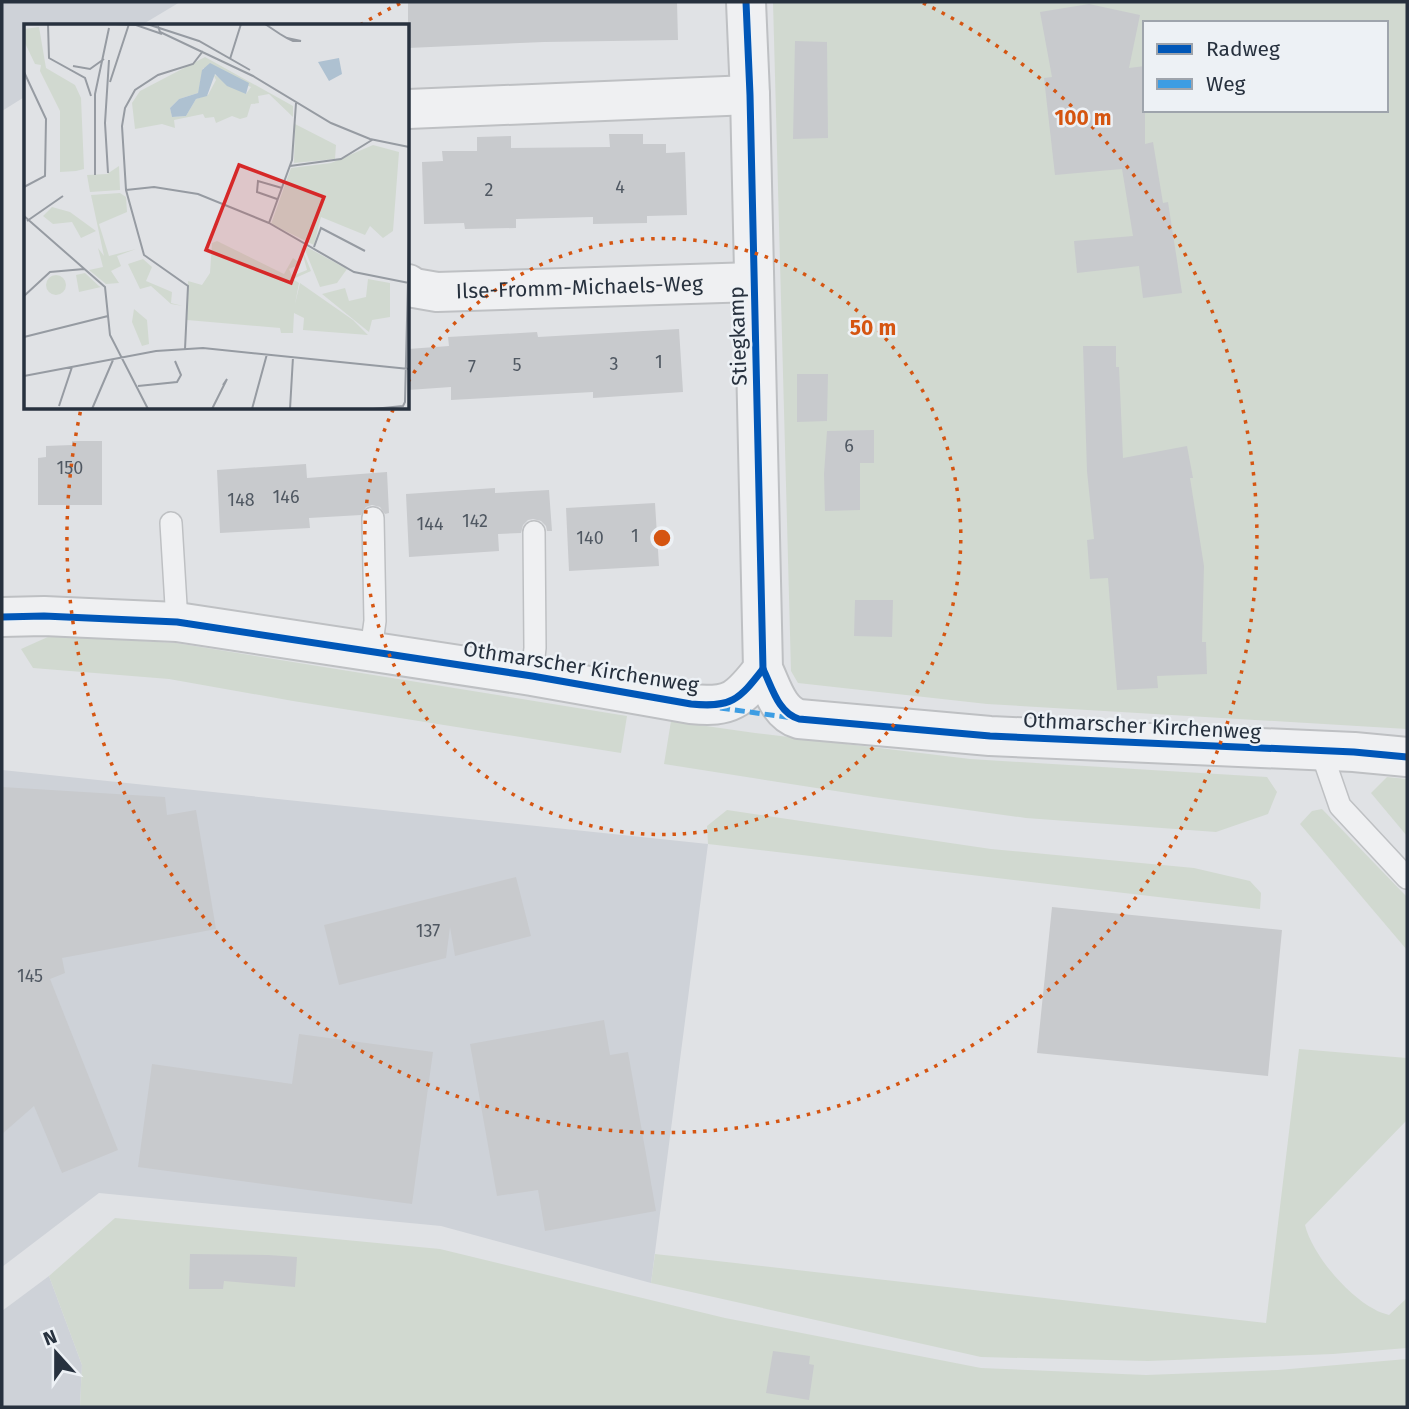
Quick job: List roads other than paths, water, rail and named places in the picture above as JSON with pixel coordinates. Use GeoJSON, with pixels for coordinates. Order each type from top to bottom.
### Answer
{"type":"FeatureCollection","features":[{"type":"Feature","properties":{"kind":"street","name":"Stiegkamp"},"geometry":{"type":"LineString","coordinates":[[746,2],[763,669]]}},
{"type":"Feature","properties":{"kind":"street"},"geometry":{"type":"LineString","coordinates":[[410,109],[750,94]]}},
{"type":"Feature","properties":{"kind":"street","name":"Ilse-Fromm-Michaels-Weg"},"geometry":{"type":"LineString","coordinates":[[410,285],[437,292],[754,282]]}},
{"type":"Feature","properties":{"kind":"street","name":"Othmarscher Kirchenweg"},"geometry":{"type":"LineString","coordinates":[[2,617],[44,616],[177,622],[371,650],[711,706],[734,700],[763,669],[780,705],[788,715],[799,719],[990,736],[1354,752],[1407,757]]}},
{"type":"Feature","properties":{"kind":"lane"},"geometry":{"type":"LineString","coordinates":[[371,650],[375,621],[373,518]]}},
{"type":"Feature","properties":{"kind":"lane"},"geometry":{"type":"LineString","coordinates":[[172,523],[177,622]]}},
{"type":"Feature","properties":{"kind":"lane"},"geometry":{"type":"LineString","coordinates":[[532,676],[535,648],[534,532]]}},
{"type":"Feature","properties":{"kind":"lane"},"geometry":{"type":"LineString","coordinates":[[1321,751],[1340,806],[1407,878]]}}]}
